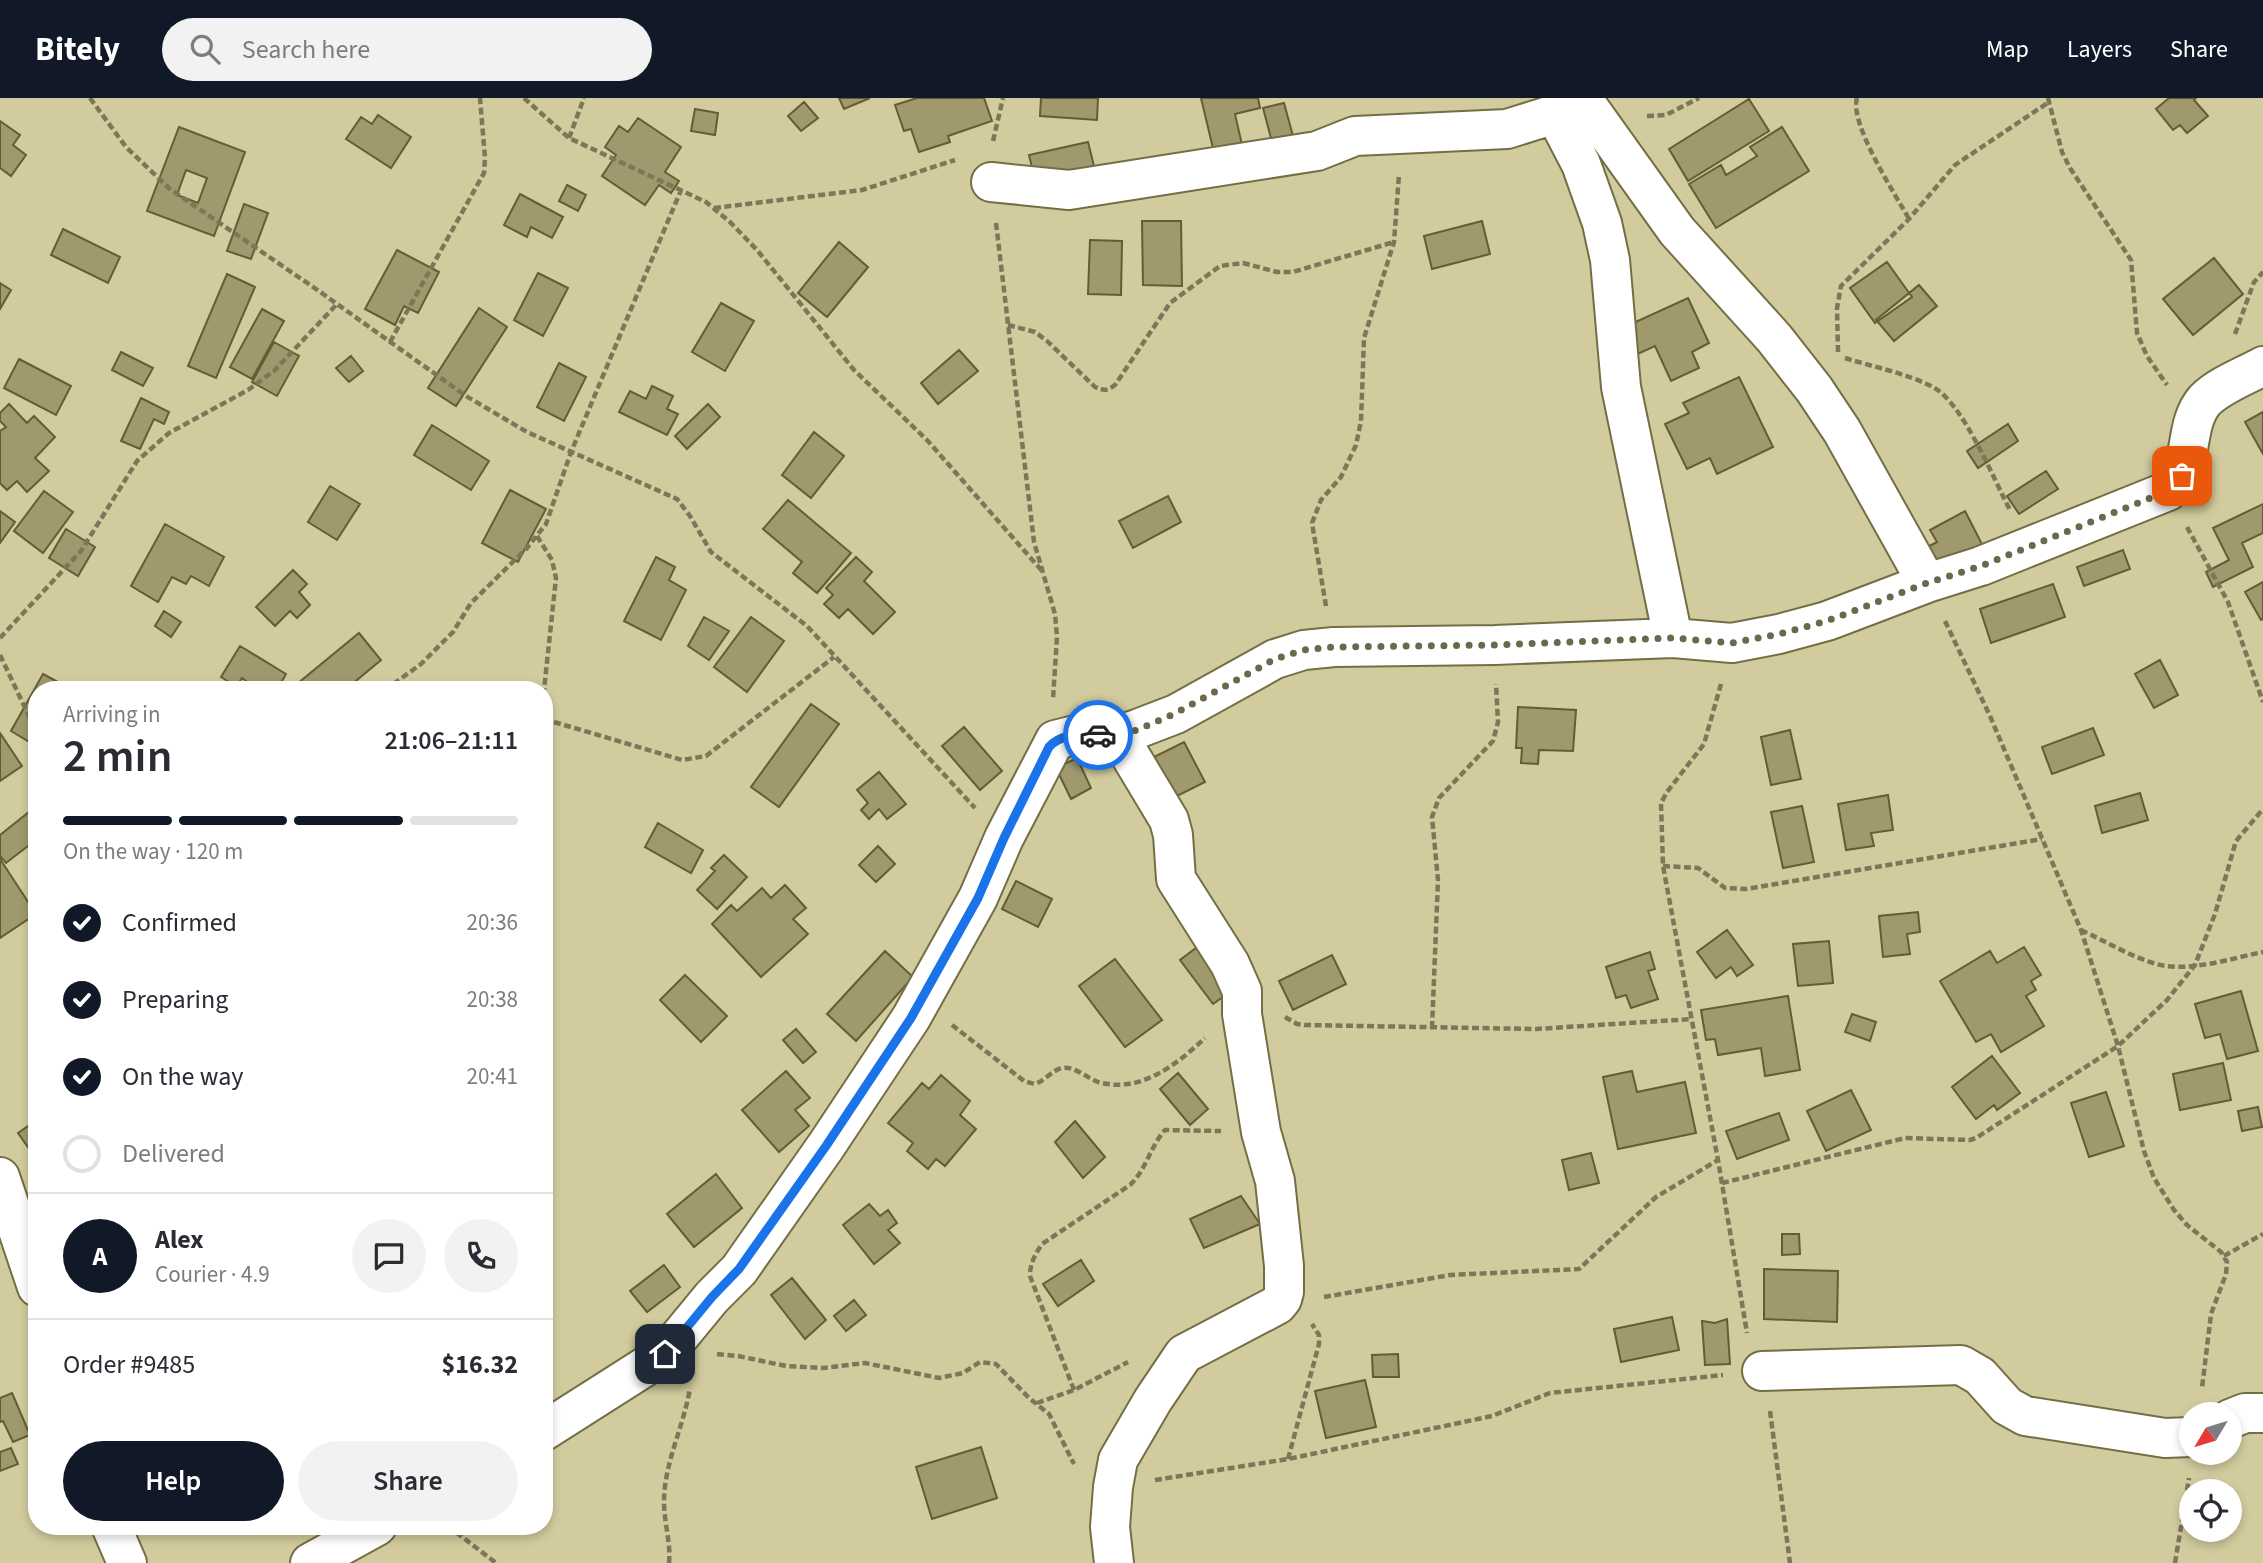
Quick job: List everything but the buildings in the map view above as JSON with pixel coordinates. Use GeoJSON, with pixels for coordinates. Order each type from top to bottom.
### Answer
{"type":"FeatureCollection","features":[{"type":"Feature","properties":{"kind":"street"},"geometry":{"type":"LineString","coordinates":[[991,165],[1069,190],[1317,151],[1355,136],[1507,129],[1579,107]]}},
{"type":"Feature","properties":{"kind":"street"},"geometry":{"type":"LineString","coordinates":[[1579,107],[1677,231],[1774,338],[1814,389],[1842,431],[1927,583]]}},
{"type":"Feature","properties":{"kind":"street"},"geometry":{"type":"LineString","coordinates":[[1579,107],[1581,164],[1602,223],[1610,260],[1622,387],[1673,638]]}},
{"type":"Feature","properties":{"kind":"street"},"geometry":{"type":"LineString","coordinates":[[553,1425],[693,1339],[712,1297],[739,1269],[834,1135],[921,1002],[978,898],[1004,838],[1055,740],[1075,735],[1118,735],[1176,713],[1275,659],[1304,650],[1673,638],[1732,643],[1827,621],[1927,583],[1981,566],[2168,491],[2182,476],[2198,411],[2214,393],[2263,366]]}},
{"type":"Feature","properties":{"kind":"street"},"geometry":{"type":"LineString","coordinates":[[1114,1563],[1110,1527],[1113,1487],[1121,1452],[1184,1354],[1277,1305],[1282,1299],[1284,1266],[1275,1181],[1261,1132],[1239,993],[1230,964],[1176,878],[1173,835],[1168,820],[1118,735]]}},
{"type":"Feature","properties":{"kind":"street"},"geometry":{"type":"LineString","coordinates":[[0,1177],[28,1260]]}},
{"type":"Feature","properties":{"kind":"street"},"geometry":{"type":"LineString","coordinates":[[1762,1371],[1961,1365],[1980,1376],[2007,1406],[2025,1416],[2165,1438],[2179,1446]]}},
{"type":"Feature","properties":{"kind":"street"},"geometry":{"type":"LineString","coordinates":[[2242,1414],[2263,1413]]}},
{"type":"Feature","properties":{"kind":"street"},"geometry":{"type":"LineString","coordinates":[[115,1535],[127,1563]]}},
{"type":"Feature","properties":{"kind":"street"},"geometry":{"type":"LineString","coordinates":[[310,1563],[361,1535]]}},
{"type":"Feature","properties":{"kind":"path"},"geometry":{"type":"LineString","coordinates":[[90,98],[126,147],[170,189],[499,417],[677,499],[711,552],[795,615],[1004,838]]}},
{"type":"Feature","properties":{"kind":"path"},"geometry":{"type":"LineString","coordinates":[[390,342],[484,173],[480,98]]}},
{"type":"Feature","properties":{"kind":"path"},"geometry":{"type":"LineString","coordinates":[[524,98],[569,138],[714,208],[757,250],[854,370],[927,440],[1043,572]]}},
{"type":"Feature","properties":{"kind":"path"},"geometry":{"type":"LineString","coordinates":[[569,138],[584,98]]}},
{"type":"Feature","properties":{"kind":"path"},"geometry":{"type":"LineString","coordinates":[[1003,98],[991,165],[1034,542],[1055,614],[1057,638],[1049,747]]}},
{"type":"Feature","properties":{"kind":"path"},"geometry":{"type":"LineString","coordinates":[[1579,107],[1666,115],[1699,98]]}},
{"type":"Feature","properties":{"kind":"path"},"geometry":{"type":"LineString","coordinates":[[1857,98],[1855,105],[1859,125],[1909,219]]}},
{"type":"Feature","properties":{"kind":"path"},"geometry":{"type":"LineString","coordinates":[[1838,356],[1841,286],[1909,219],[1955,165],[2048,100],[2062,152],[2070,168],[2131,260],[2137,333],[2141,344],[2193,424]]}},
{"type":"Feature","properties":{"kind":"path"},"geometry":{"type":"LineString","coordinates":[[1334,647],[1312,523],[1321,500],[1341,477],[1356,445],[1361,421],[1364,338],[1394,242],[1401,133]]}},
{"type":"Feature","properties":{"kind":"path"},"geometry":{"type":"LineString","coordinates":[[714,208],[862,190],[991,165]]}},
{"type":"Feature","properties":{"kind":"path"},"geometry":{"type":"LineString","coordinates":[[397,681],[421,664],[458,626],[471,603],[546,524],[570,452],[681,190]]}},
{"type":"Feature","properties":{"kind":"path"},"geometry":{"type":"LineString","coordinates":[[1008,325],[1035,332],[1095,387],[1108,390],[1115,385],[1170,303],[1220,266],[1243,263],[1278,272],[1293,272],[1394,242]]}},
{"type":"Feature","properties":{"kind":"path"},"geometry":{"type":"LineString","coordinates":[[0,638],[81,551],[137,461],[169,433],[248,390],[274,371],[337,304]]}},
{"type":"Feature","properties":{"kind":"path"},"geometry":{"type":"LineString","coordinates":[[1774,338],[1797,339],[1838,356],[1921,382],[1951,401],[2029,546]]}},
{"type":"Feature","properties":{"kind":"path"},"geometry":{"type":"LineString","coordinates":[[2168,491],[2228,602],[2263,702]]}},
{"type":"Feature","properties":{"kind":"path"},"geometry":{"type":"LineString","coordinates":[[537,536],[552,559],[556,578],[545,681]]}},
{"type":"Feature","properties":{"kind":"path"},"geometry":{"type":"LineString","coordinates":[[1927,583],[1990,716],[2081,930],[2118,1046],[2144,1151],[2154,1178],[2187,1225],[2224,1256],[2227,1262],[2211,1314],[2202,1389]]}},
{"type":"Feature","properties":{"kind":"path"},"geometry":{"type":"LineString","coordinates":[[1732,643],[1704,744],[1661,803],[1663,866],[1718,1160],[1747,1334],[1765,1375],[1790,1563]]}},
{"type":"Feature","properties":{"kind":"path"},"geometry":{"type":"LineString","coordinates":[[1432,1028],[1438,880],[1432,817],[1439,798],[1488,749],[1496,733],[1495,645]]}},
{"type":"Feature","properties":{"kind":"path"},"geometry":{"type":"LineString","coordinates":[[0,656],[28,714]]}},
{"type":"Feature","properties":{"kind":"path"},"geometry":{"type":"LineString","coordinates":[[553,722],[682,760],[706,756],[834,657]]}},
{"type":"Feature","properties":{"kind":"path"},"geometry":{"type":"LineString","coordinates":[[1722,1183],[1897,1139],[1976,1138],[2118,1046],[2167,1000],[2194,965],[2215,914],[2236,841],[2263,810]]}},
{"type":"Feature","properties":{"kind":"path"},"geometry":{"type":"LineString","coordinates":[[1663,866],[1698,868],[1725,888],[1746,889],[2042,839]]}},
{"type":"Feature","properties":{"kind":"path"},"geometry":{"type":"LineString","coordinates":[[2081,930],[2154,964],[2167,967],[2194,965],[2263,951]]}},
{"type":"Feature","properties":{"kind":"path"},"geometry":{"type":"LineString","coordinates":[[921,1002],[1029,1084],[1038,1084],[1060,1068],[1069,1069],[1096,1081],[1121,1086],[1138,1083],[1185,1057],[1239,993],[1297,1024],[1536,1029],[1692,1019]]}},
{"type":"Feature","properties":{"kind":"path"},"geometry":{"type":"LineString","coordinates":[[1074,1390],[1030,1276],[1030,1266],[1042,1244],[1138,1178],[1149,1153],[1165,1130],[1261,1132]]}},
{"type":"Feature","properties":{"kind":"path"},"geometry":{"type":"LineString","coordinates":[[1318,1298],[1450,1275],[1579,1269],[1656,1197],[1718,1160]]}},
{"type":"Feature","properties":{"kind":"path"},"geometry":{"type":"LineString","coordinates":[[2224,1256],[2263,1234]]}},
{"type":"Feature","properties":{"kind":"path"},"geometry":{"type":"LineString","coordinates":[[1288,1459],[1320,1344],[1319,1335],[1308,1320]]}},
{"type":"Feature","properties":{"kind":"path"},"geometry":{"type":"LineString","coordinates":[[669,1563],[671,1545],[664,1502],[670,1462],[688,1396],[693,1339],[738,1356],[786,1366],[822,1368],[866,1363],[939,1378],[963,1373],[980,1362],[996,1364],[1016,1386],[1049,1414],[1076,1472]]}},
{"type":"Feature","properties":{"kind":"path"},"geometry":{"type":"LineString","coordinates":[[1037,1403],[1074,1390],[1151,1349],[1184,1354]]}},
{"type":"Feature","properties":{"kind":"path"},"geometry":{"type":"LineString","coordinates":[[1113,1487],[1288,1459],[1492,1416],[1550,1393],[1762,1371]]}},
{"type":"Feature","properties":{"kind":"path"},"geometry":{"type":"LineString","coordinates":[[2175,1563],[2189,1465]]}},
{"type":"Feature","properties":{"kind":"path"},"geometry":{"type":"LineString","coordinates":[[460,1535],[496,1563]]}},
{"type":"Feature","properties":{"kind":"way so far"},"geometry":{"type":"LineString","coordinates":[[1098,735],[1118,735],[1137,730],[1176,713],[1275,659],[1304,650],[1673,638],[1732,643],[1779,634],[1827,621],[1927,583],[1981,566],[2168,491],[2182,476]]}},
{"type":"Feature","properties":{"kind":"route"},"geometry":{"type":"LineString","coordinates":[[665,1354],[739,1269],[826,1146],[911,1018],[978,898],[1049,747],[1055,740],[1075,735],[1098,735]]}}]}
